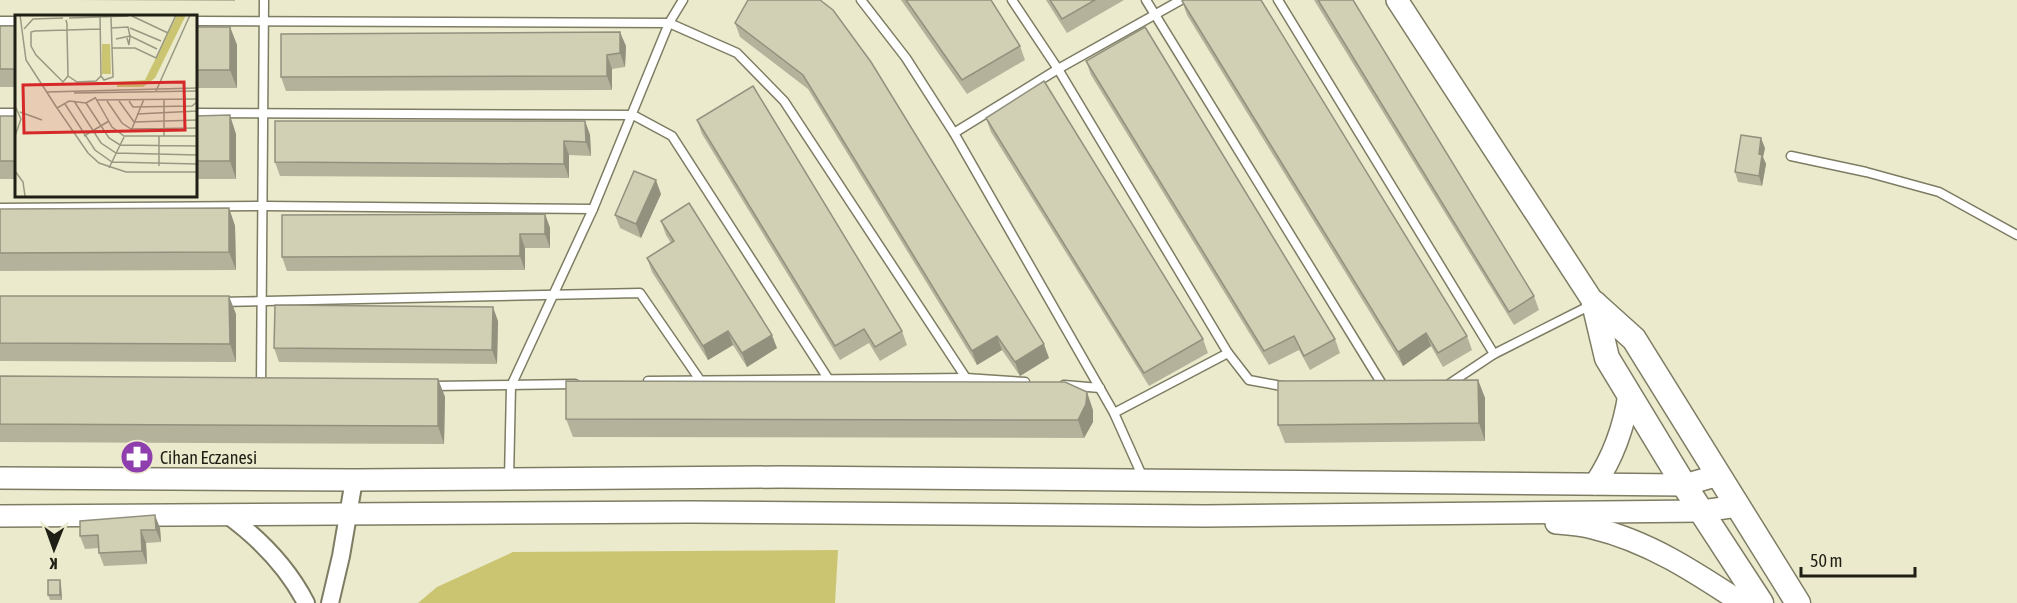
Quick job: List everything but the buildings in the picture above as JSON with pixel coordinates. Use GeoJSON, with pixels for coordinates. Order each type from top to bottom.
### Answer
{"type":"FeatureCollection","features":[{"type":"Feature","properties":{"kind":"main road"},"geometry":{"type":"LineString","coordinates":[[1594,303],[1607,358],[1684,485],[1761,603]]}},
{"type":"Feature","properties":{"kind":"main road"},"geometry":{"type":"LineString","coordinates":[[1594,303],[1634,339],[1798,603]]}},
{"type":"Feature","properties":{"kind":"street"},"geometry":{"type":"LineString","coordinates":[[1397,0],[1594,303]]}},
{"type":"Feature","properties":{"kind":"street"},"geometry":{"type":"LineString","coordinates":[[1595,484],[1616,446],[1629,394]]}},
{"type":"Feature","properties":{"kind":"street"},"geometry":{"type":"LineString","coordinates":[[0,478],[354,480],[781,477],[1684,485],[1719,475]]}},
{"type":"Feature","properties":{"kind":"street"},"geometry":{"type":"LineString","coordinates":[[330,603],[354,480]]}},
{"type":"Feature","properties":{"kind":"street"},"geometry":{"type":"LineString","coordinates":[[0,516],[690,512],[1205,516],[1702,511],[1738,506]]}},
{"type":"Feature","properties":{"kind":"street"},"geometry":{"type":"LineString","coordinates":[[1481,512],[1592,528],[1627,538],[1692,570],[1742,603]]}},
{"type":"Feature","properties":{"kind":"street"},"geometry":{"type":"LineString","coordinates":[[226,514],[255,536],[274,556],[306,603]]}},
{"type":"Feature","properties":{"kind":"lane"},"geometry":{"type":"LineString","coordinates":[[261,387],[264,0]]}},
{"type":"Feature","properties":{"kind":"lane"},"geometry":{"type":"LineString","coordinates":[[509,479],[511,386],[593,209],[669,23],[683,0]]}},
{"type":"Feature","properties":{"kind":"lane"},"geometry":{"type":"LineString","coordinates":[[861,0],[906,58],[954,133],[1114,413],[1144,480]]}},
{"type":"Feature","properties":{"kind":"lane"},"geometry":{"type":"LineString","coordinates":[[1012,0],[1058,69],[1228,353],[1249,380],[1280,387],[1292,387]]}},
{"type":"Feature","properties":{"kind":"lane"},"geometry":{"type":"LineString","coordinates":[[1146,0],[1385,389]]}},
{"type":"Feature","properties":{"kind":"lane"},"geometry":{"type":"LineString","coordinates":[[954,133],[1058,69],[1181,0]]}},
{"type":"Feature","properties":{"kind":"lane"},"geometry":{"type":"LineString","coordinates":[[1278,0],[1494,354]]}},
{"type":"Feature","properties":{"kind":"lane"},"geometry":{"type":"LineString","coordinates":[[196,21],[669,23],[737,53],[784,101],[966,378]]}},
{"type":"Feature","properties":{"kind":"lane"},"geometry":{"type":"LineString","coordinates":[[196,113],[633,115],[672,136],[830,380]]}},
{"type":"Feature","properties":{"kind":"lane"},"geometry":{"type":"LineString","coordinates":[[1791,156],[1866,172],[1939,192],[2017,235]]}},
{"type":"Feature","properties":{"kind":"lane"},"geometry":{"type":"LineString","coordinates":[[0,208],[264,206],[593,209]]}},
{"type":"Feature","properties":{"kind":"lane"},"geometry":{"type":"LineString","coordinates":[[214,302],[640,293],[700,380]]}},
{"type":"Feature","properties":{"kind":"lane"},"geometry":{"type":"LineString","coordinates":[[1441,389],[1494,354],[1594,303]]}},
{"type":"Feature","properties":{"kind":"lane"},"geometry":{"type":"LineString","coordinates":[[1114,413],[1228,353]]}},
{"type":"Feature","properties":{"kind":"lane"},"geometry":{"type":"LineString","coordinates":[[641,382],[966,378],[1033,383]]}},
{"type":"Feature","properties":{"kind":"lane"},"geometry":{"type":"LineString","coordinates":[[428,386],[582,384]]}},
{"type":"Feature","properties":{"kind":"lane"},"geometry":{"type":"LineString","coordinates":[[1055,385],[1100,388]]}},
{"type":"Feature","properties":{"kind":"lane"},"geometry":{"type":"LineString","coordinates":[[249,387],[273,387]]}},
{"type":"Feature","properties":{"kind":"lane"},"geometry":{"type":"LineString","coordinates":[[1374,389],[1396,389]]}},
{"type":"Feature","properties":{"kind":"shaded area"},"geometry":{"type":"Polygon","coordinates":[[[838,550],[835,603],[418,603],[437,587],[513,552],[838,550]]]}},
{"type":"Feature","properties":{"kind":"place","name":"Cihan Eczanesi"},"geometry":{"type":"Point","coordinates":[137,457]}}]}
